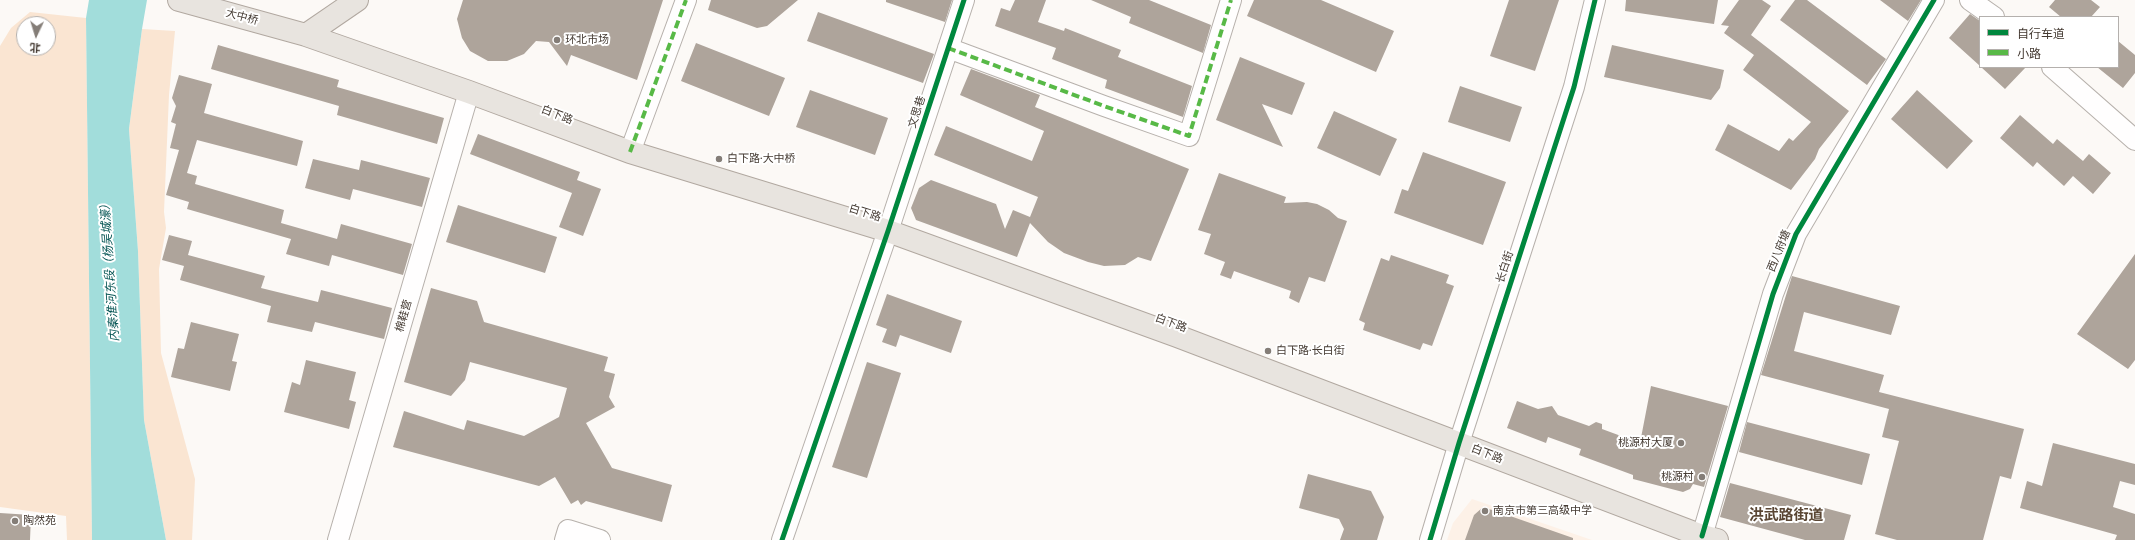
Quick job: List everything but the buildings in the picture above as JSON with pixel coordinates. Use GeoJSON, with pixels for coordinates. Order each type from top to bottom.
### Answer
{"type":"FeatureCollection","features":[{"type":"Feature","properties":{"kind":"main road","name":"大中桥"},"geometry":{"type":"LineString","coordinates":[[179,0],[306,35]]}},
{"type":"Feature","properties":{"kind":"main road"},"geometry":{"type":"LineString","coordinates":[[306,35],[357,0]]}},
{"type":"Feature","properties":{"kind":"main road","name":"白下路"},"geometry":{"type":"LineString","coordinates":[[306,35],[470,92],[630,152],[888,231],[1177,336],[1710,538]]}},
{"type":"Feature","properties":{"kind":"street"},"geometry":{"type":"LineString","coordinates":[[630,152],[686,0]]}},
{"type":"Feature","properties":{"kind":"street","name":"文思巷"},"geometry":{"type":"LineString","coordinates":[[782,540],[888,231],[964,0]]}},
{"type":"Feature","properties":{"kind":"street"},"geometry":{"type":"LineString","coordinates":[[948,48],[1189,136],[1231,0]]}},
{"type":"Feature","properties":{"kind":"street","name":"长白街"},"geometry":{"type":"LineString","coordinates":[[1430,540],[1458,443],[1574,87],[1595,0]]}},
{"type":"Feature","properties":{"kind":"street","name":"西八府塘"},"geometry":{"type":"LineString","coordinates":[[1710,538],[1773,294],[1796,234],[1934,0]]}},
{"type":"Feature","properties":{"kind":"street"},"geometry":{"type":"LineString","coordinates":[[1970,0],[1993,16]]}},
{"type":"Feature","properties":{"kind":"street"},"geometry":{"type":"LineString","coordinates":[[2053,68],[2135,140]]}},
{"type":"Feature","properties":{"kind":"street","name":"棉鞋营"},"geometry":{"type":"LineString","coordinates":[[338,540],[470,92]]}},
{"type":"Feature","properties":{"kind":"street"},"geometry":{"type":"LineString","coordinates":[[567,535],[600,540]]}},
{"type":"Feature","properties":{"kind":"shaded area"},"geometry":{"type":"Polygon","coordinates":[[[30,12],[86,18],[92,540],[67,540],[66,516],[0,507],[0,46],[11,28],[16,24],[16,56],[56,56],[56,16],[25,16],[30,12]]]}},
{"type":"Feature","properties":{"kind":"shaded area"},"geometry":{"type":"Polygon","coordinates":[[[142,29],[175,31],[169,95],[164,212],[166,228],[159,269],[161,353],[195,479],[192,540],[166,540],[144,420],[138,251],[129,129],[142,29]]]}},
{"type":"Feature","properties":{"kind":"shaded area","name":"南京市第三高级中学"},"geometry":{"type":"Polygon","coordinates":[[[1472,499],[1592,540],[1447,540],[1453,523],[1472,499]]]}},
{"type":"Feature","properties":{"kind":"water","name":"内秦淮河东段（杨吴城濠）"},"geometry":{"type":"Polygon","coordinates":[[[89,0],[147,0],[129,129],[138,251],[144,420],[166,540],[92,540],[86,18],[89,0]]]}},
{"type":"Feature","properties":{"kind":"marked path"},"geometry":{"type":"LineString","coordinates":[[630,152],[686,0]]}},
{"type":"Feature","properties":{"kind":"marked path"},"geometry":{"type":"LineString","coordinates":[[948,48],[1189,136],[1231,0]]}},
{"type":"Feature","properties":{"kind":"cycle path"},"geometry":{"type":"LineString","coordinates":[[782,540],[888,231],[964,0]]}},
{"type":"Feature","properties":{"kind":"cycle path"},"geometry":{"type":"LineString","coordinates":[[1430,540],[1459,443],[1574,87],[1595,0]]}},
{"type":"Feature","properties":{"kind":"cycle path"},"geometry":{"type":"LineString","coordinates":[[1702,536],[1773,294],[1796,234],[1934,0]]}},
{"type":"Feature","properties":{"kind":"place","name":"环北市场"},"geometry":{"type":"Point","coordinates":[557,40]}},
{"type":"Feature","properties":{"kind":"place","name":"白下路·大中桥"},"geometry":{"type":"Point","coordinates":[719,159]}},
{"type":"Feature","properties":{"kind":"place","name":"白下路·长白街"},"geometry":{"type":"Point","coordinates":[1268,351]}},
{"type":"Feature","properties":{"kind":"place","name":"桃源村大厦"},"geometry":{"type":"Point","coordinates":[1681,443]}},
{"type":"Feature","properties":{"kind":"place","name":"桃源村"},"geometry":{"type":"Point","coordinates":[1702,477]}},
{"type":"Feature","properties":{"kind":"place","name":"南京市第三高级中学"},"geometry":{"type":"Point","coordinates":[1485,511]}},
{"type":"Feature","properties":{"kind":"place","name":"陶然苑"},"geometry":{"type":"Point","coordinates":[15,521]}},
{"type":"Feature","properties":{"kind":"district","name":"洪武路街道"},"geometry":{"type":"Point","coordinates":[1786,516]}}]}
